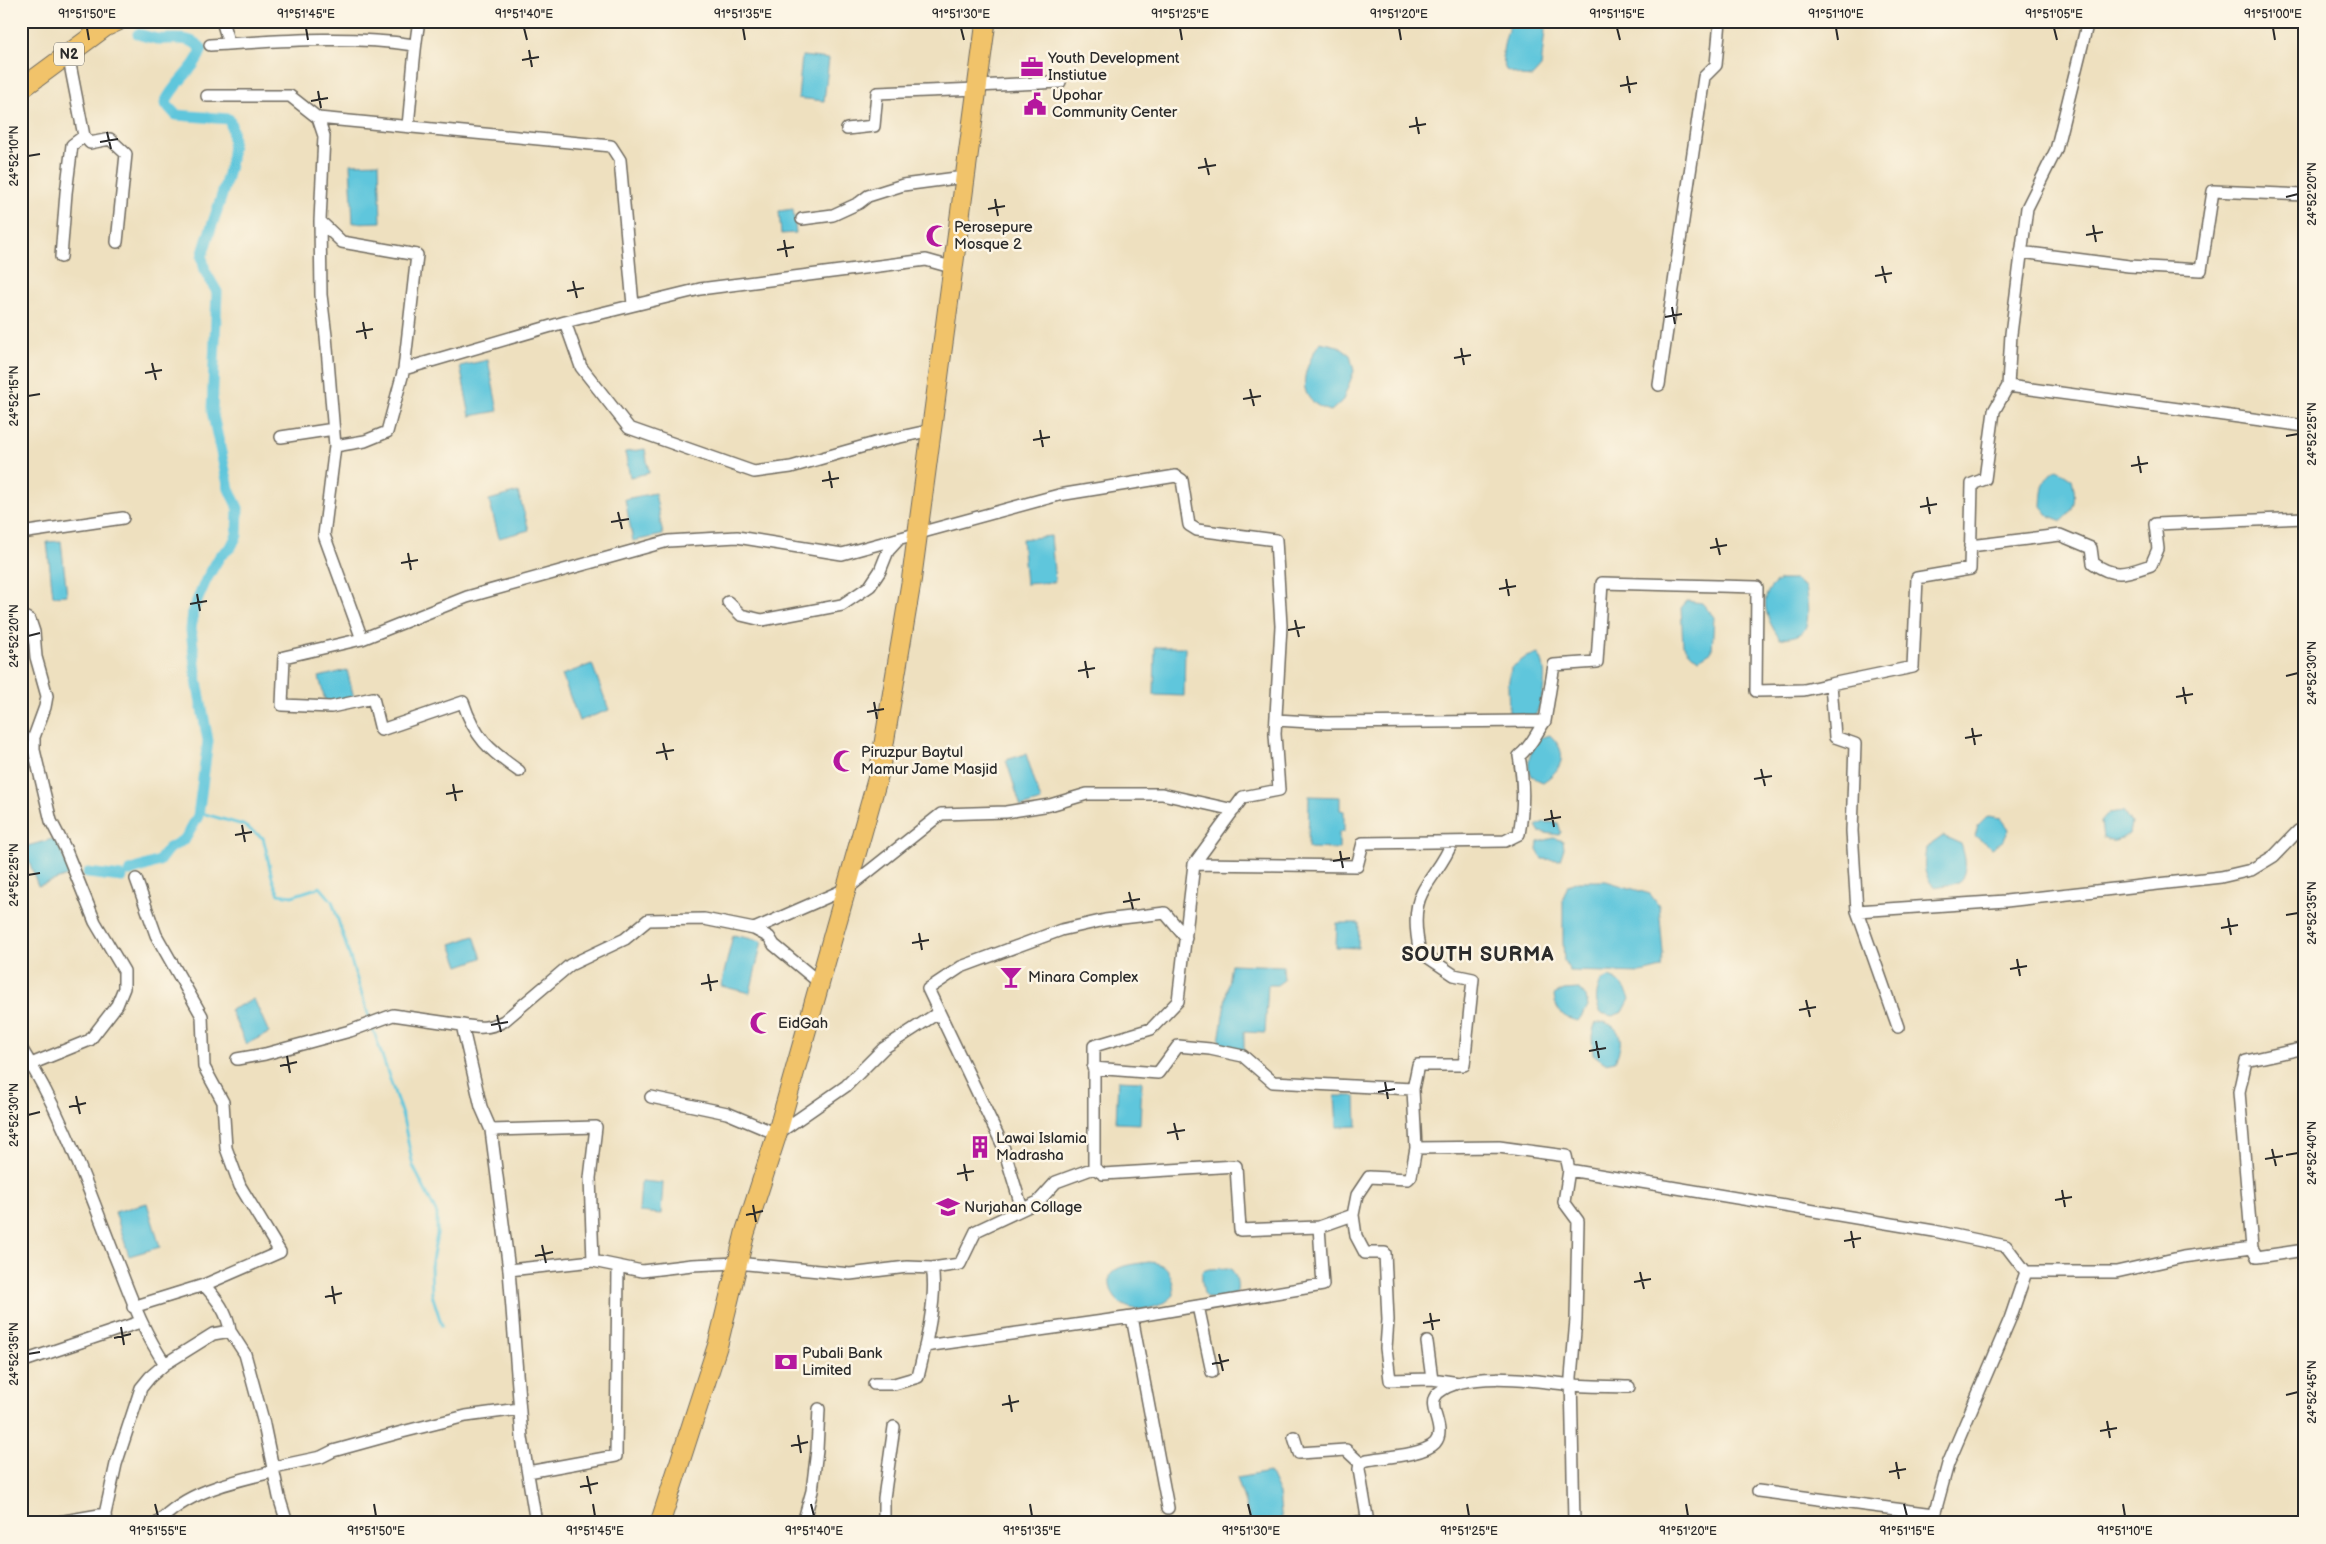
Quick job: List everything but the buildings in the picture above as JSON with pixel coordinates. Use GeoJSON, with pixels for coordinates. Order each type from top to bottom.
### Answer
{"type":"FeatureCollection","features":[{"type":"Feature","properties":{"kind":"highway","name":"N2"},"geometry":{"type":"LineString","coordinates":[[21,89],[105,27],[118,21]]}},
{"type":"Feature","properties":{"kind":"highway"},"geometry":{"type":"LineString","coordinates":[[660,1523],[718,1344],[745,1233],[778,1134],[879,773],[918,534],[986,21]]}},
{"type":"Feature","properties":{"kind":"street"},"geometry":{"type":"LineString","coordinates":[[222,21],[229,44]]}},
{"type":"Feature","properties":{"kind":"street"},"geometry":{"type":"LineString","coordinates":[[408,125],[414,71],[414,45],[419,21]]}},
{"type":"Feature","properties":{"kind":"street"},"geometry":{"type":"LineString","coordinates":[[1659,385],[1704,77],[1716,65],[1720,21]]}},
{"type":"Feature","properties":{"kind":"street"},"geometry":{"type":"LineString","coordinates":[[1194,864],[1358,866],[1363,843],[1506,841],[1519,834],[1524,779],[1519,756],[1529,748],[1545,721],[1554,665],[1597,662],[1602,583],[1757,587],[1756,691],[1804,690],[1913,667],[1917,578],[1970,569],[1972,484],[1986,479],[1994,411],[2008,386],[2011,334],[2027,208],[2056,150],[2088,21]]}},
{"type":"Feature","properties":{"kind":"street"},"geometry":{"type":"LineString","coordinates":[[210,46],[303,40],[389,41],[414,45]]}},
{"type":"Feature","properties":{"kind":"street"},"geometry":{"type":"LineString","coordinates":[[68,54],[84,136],[90,143],[110,139],[126,154],[118,242]]}},
{"type":"Feature","properties":{"kind":"street"},"geometry":{"type":"LineString","coordinates":[[847,129],[874,126],[877,93],[1060,82]]}},
{"type":"Feature","properties":{"kind":"street"},"geometry":{"type":"LineString","coordinates":[[207,96],[290,96],[318,118],[324,136],[320,221],[320,295],[326,336],[335,446],[324,535],[362,639]]}},
{"type":"Feature","properties":{"kind":"street"},"geometry":{"type":"LineString","coordinates":[[318,118],[408,125],[611,146],[620,160],[633,305]]}},
{"type":"Feature","properties":{"kind":"street"},"geometry":{"type":"LineString","coordinates":[[61,257],[72,145],[84,136]]}},
{"type":"Feature","properties":{"kind":"street"},"geometry":{"type":"LineString","coordinates":[[802,219],[832,215],[859,203],[868,196],[903,185],[964,177]]}},
{"type":"Feature","properties":{"kind":"street"},"geometry":{"type":"LineString","coordinates":[[2022,252],[2129,266],[2201,270],[2213,191],[2305,195]]}},
{"type":"Feature","properties":{"kind":"street"},"geometry":{"type":"LineString","coordinates":[[320,221],[342,242],[417,254],[404,369],[387,432],[365,441],[335,446]]}},
{"type":"Feature","properties":{"kind":"street"},"geometry":{"type":"LineString","coordinates":[[404,369],[565,322],[700,289],[926,260],[952,267]]}},
{"type":"Feature","properties":{"kind":"street"},"geometry":{"type":"LineString","coordinates":[[565,322],[581,367],[629,428],[754,472],[791,466],[882,441],[932,430]]}},
{"type":"Feature","properties":{"kind":"street"},"geometry":{"type":"LineString","coordinates":[[2008,386],[2305,426]]}},
{"type":"Feature","properties":{"kind":"street"},"geometry":{"type":"LineString","coordinates":[[281,437],[334,429]]}},
{"type":"Feature","properties":{"kind":"street"},"geometry":{"type":"LineString","coordinates":[[519,771],[499,756],[479,737],[468,719],[462,702],[381,730],[373,698],[331,707],[282,705],[284,657],[362,639],[468,597],[668,541],[737,537],[842,554],[1059,495],[1176,476],[1182,480],[1189,524],[1197,530],[1276,540],[1281,626],[1276,720],[1279,790],[1243,798],[1194,864],[1178,1000],[1151,1029],[1094,1046],[1094,1168]]}},
{"type":"Feature","properties":{"kind":"street"},"geometry":{"type":"LineString","coordinates":[[21,533],[123,518]]}},
{"type":"Feature","properties":{"kind":"street"},"geometry":{"type":"LineString","coordinates":[[1970,546],[2060,535],[2091,548],[2093,564],[2104,571],[2118,574],[2151,565],[2158,549],[2155,524],[2305,518]]}},
{"type":"Feature","properties":{"kind":"street"},"geometry":{"type":"LineString","coordinates":[[728,602],[741,615],[762,620],[842,605],[870,586],[880,571],[888,551],[899,539]]}},
{"type":"Feature","properties":{"kind":"street"},"geometry":{"type":"LineString","coordinates":[[21,615],[30,620],[34,632],[36,658],[47,696],[46,707],[34,737],[34,750],[51,821],[65,848],[95,922],[124,971],[124,988],[117,1005],[90,1040],[31,1064]]}},
{"type":"Feature","properties":{"kind":"street"},"geometry":{"type":"LineString","coordinates":[[1831,684],[1835,737],[1855,744],[1852,831],[1857,910],[1898,1028]]}},
{"type":"Feature","properties":{"kind":"street"},"geometry":{"type":"LineString","coordinates":[[1276,720],[1327,723],[1545,721]]}},
{"type":"Feature","properties":{"kind":"street"},"geometry":{"type":"LineString","coordinates":[[754,929],[848,888],[941,814],[1006,812],[1050,805],[1087,794],[1162,794],[1234,810]]}},
{"type":"Feature","properties":{"kind":"street"},"geometry":{"type":"LineString","coordinates":[[1857,910],[2006,901],[2221,877],[2250,870],[2274,856],[2298,831],[2305,830]]}},
{"type":"Feature","properties":{"kind":"street"},"geometry":{"type":"LineString","coordinates":[[1452,842],[1446,858],[1421,894],[1416,917],[1416,936],[1420,952],[1454,974],[1473,979],[1464,1065],[1418,1065],[1413,1090],[1416,1148],[1410,1178],[1369,1177],[1357,1195],[1352,1215],[1356,1236],[1365,1253],[1384,1253],[1388,1320],[1386,1348],[1390,1380],[1432,1379],[1459,1383],[1504,1377],[1572,1384],[1629,1387]]}},
{"type":"Feature","properties":{"kind":"street"},"geometry":{"type":"LineString","coordinates":[[133,1307],[204,1285],[280,1252],[240,1186],[226,1148],[223,1102],[204,1067],[202,1016],[156,935],[136,879]]}},
{"type":"Feature","properties":{"kind":"street"},"geometry":{"type":"LineString","coordinates":[[1022,1209],[1003,1146],[928,989],[961,967],[1060,930],[1105,920],[1165,913],[1186,938]]}},
{"type":"Feature","properties":{"kind":"street"},"geometry":{"type":"LineString","coordinates":[[237,1059],[265,1054],[394,1015],[476,1028],[492,1027],[504,1021],[570,965],[625,940],[648,920],[704,919],[754,929],[769,937],[774,945],[821,984]]}},
{"type":"Feature","properties":{"kind":"street"},"geometry":{"type":"LineString","coordinates":[[651,1097],[727,1114],[778,1134],[846,1086],[884,1048],[938,1013]]}},
{"type":"Feature","properties":{"kind":"street"},"geometry":{"type":"LineString","coordinates":[[462,1025],[481,1107],[491,1130],[509,1270],[519,1409],[536,1523]]}},
{"type":"Feature","properties":{"kind":"street"},"geometry":{"type":"LineString","coordinates":[[1093,1068],[1158,1073],[1178,1046],[1210,1049],[1243,1056],[1273,1082],[1413,1090]]}},
{"type":"Feature","properties":{"kind":"street"},"geometry":{"type":"LineString","coordinates":[[21,1048],[31,1064],[76,1157],[128,1288],[133,1307],[165,1364]]}},
{"type":"Feature","properties":{"kind":"street"},"geometry":{"type":"LineString","coordinates":[[2305,1048],[2246,1061],[2239,1092],[2252,1248],[2257,1257],[2305,1250]]}},
{"type":"Feature","properties":{"kind":"street"},"geometry":{"type":"LineString","coordinates":[[491,1130],[596,1127],[590,1178],[592,1261]]}},
{"type":"Feature","properties":{"kind":"street"},"geometry":{"type":"LineString","coordinates":[[1416,1148],[1498,1147],[1566,1156],[1569,1170],[1564,1202],[1578,1221],[1576,1320],[1572,1384],[1574,1523]]}},
{"type":"Feature","properties":{"kind":"street"},"geometry":{"type":"LineString","coordinates":[[1094,1168],[1103,1174],[1236,1166],[1240,1230],[1320,1227],[1352,1215]]}},
{"type":"Feature","properties":{"kind":"street"},"geometry":{"type":"LineString","coordinates":[[509,1270],[592,1261],[642,1271],[692,1265],[737,1263],[850,1274],[907,1267],[932,1268],[960,1264],[976,1230],[1038,1202],[1056,1182],[1094,1168]]}},
{"type":"Feature","properties":{"kind":"street"},"geometry":{"type":"LineString","coordinates":[[1569,1170],[1934,1231],[2006,1246],[2026,1272]]}},
{"type":"Feature","properties":{"kind":"street"},"geometry":{"type":"LineString","coordinates":[[925,1346],[1132,1317],[1323,1285],[1320,1227]]}},
{"type":"Feature","properties":{"kind":"street"},"geometry":{"type":"LineString","coordinates":[[2026,1272],[2116,1272],[2184,1257],[2252,1248]]}},
{"type":"Feature","properties":{"kind":"street"},"geometry":{"type":"LineString","coordinates":[[528,1472],[616,1456],[618,1267]]}},
{"type":"Feature","properties":{"kind":"street"},"geometry":{"type":"LineString","coordinates":[[874,1384],[894,1384],[918,1376],[925,1346],[935,1280],[932,1268]]}},
{"type":"Feature","properties":{"kind":"street"},"geometry":{"type":"LineString","coordinates":[[1758,1491],[1933,1518],[1948,1464],[2010,1319],[2026,1272]]}},
{"type":"Feature","properties":{"kind":"street"},"geometry":{"type":"LineString","coordinates":[[204,1285],[218,1301],[229,1322],[230,1331],[245,1354],[287,1523]]}},
{"type":"Feature","properties":{"kind":"street"},"geometry":{"type":"LineString","coordinates":[[1198,1306],[1212,1372]]}},
{"type":"Feature","properties":{"kind":"street"},"geometry":{"type":"LineString","coordinates":[[1132,1317],[1168,1508]]}},
{"type":"Feature","properties":{"kind":"street"},"geometry":{"type":"LineString","coordinates":[[21,1362],[140,1322]]}},
{"type":"Feature","properties":{"kind":"street"},"geometry":{"type":"LineString","coordinates":[[52,1523],[105,1519],[116,1464],[141,1388],[165,1364],[213,1334],[230,1331]]}},
{"type":"Feature","properties":{"kind":"street"},"geometry":{"type":"LineString","coordinates":[[1428,1342],[1432,1379]]}},
{"type":"Feature","properties":{"kind":"street"},"geometry":{"type":"LineString","coordinates":[[1360,1463],[1367,1460],[1425,1450],[1436,1442],[1440,1430],[1433,1403],[1438,1393],[1459,1383]]}},
{"type":"Feature","properties":{"kind":"street"},"geometry":{"type":"LineString","coordinates":[[158,1523],[185,1502],[216,1486],[268,1473],[274,1467],[321,1457],[334,1451],[466,1416],[519,1409]]}},
{"type":"Feature","properties":{"kind":"street"},"geometry":{"type":"LineString","coordinates":[[803,1523],[812,1491],[820,1410]]}},
{"type":"Feature","properties":{"kind":"street"},"geometry":{"type":"LineString","coordinates":[[884,1523],[884,1498],[894,1427]]}},
{"type":"Feature","properties":{"kind":"street"},"geometry":{"type":"LineString","coordinates":[[1294,1437],[1299,1453],[1346,1450],[1360,1463]]}},
{"type":"Feature","properties":{"kind":"street"},"geometry":{"type":"LineString","coordinates":[[1355,1523],[1365,1520],[1367,1517],[1359,1469],[1360,1463]]}},
{"type":"Feature","properties":{"kind":"water"},"geometry":{"type":"Polygon","coordinates":[[[1510,21],[1546,21],[1541,67],[1532,77],[1521,76],[1506,70],[1503,52],[1510,21]]]}},
{"type":"Feature","properties":{"kind":"water"},"geometry":{"type":"Polygon","coordinates":[[[802,56],[829,59],[824,101],[798,98],[802,56]]]}},
{"type":"Feature","properties":{"kind":"water"},"geometry":{"type":"Polygon","coordinates":[[[379,163],[381,222],[353,223],[350,164],[379,163]]]}},
{"type":"Feature","properties":{"kind":"water"},"geometry":{"type":"Polygon","coordinates":[[[793,209],[796,233],[781,234],[779,211],[793,209]]]}},
{"type":"Feature","properties":{"kind":"water"},"geometry":{"type":"Polygon","coordinates":[[[1320,342],[1338,346],[1350,355],[1354,371],[1343,400],[1331,411],[1318,406],[1310,399],[1304,382],[1309,362],[1320,342]]]}},
{"type":"Feature","properties":{"kind":"water"},"geometry":{"type":"Polygon","coordinates":[[[488,360],[498,411],[470,416],[460,366],[488,360]]]}},
{"type":"Feature","properties":{"kind":"water"},"geometry":{"type":"Polygon","coordinates":[[[645,449],[649,473],[630,477],[625,452],[645,449]]]}},
{"type":"Feature","properties":{"kind":"water"},"geometry":{"type":"Polygon","coordinates":[[[2057,469],[2072,479],[2074,491],[2073,506],[2062,521],[2049,516],[2041,506],[2046,480],[2057,469]]]}},
{"type":"Feature","properties":{"kind":"water"},"geometry":{"type":"Polygon","coordinates":[[[518,492],[529,530],[499,538],[489,500],[518,492]]]}},
{"type":"Feature","properties":{"kind":"water"},"geometry":{"type":"Polygon","coordinates":[[[655,493],[663,535],[633,541],[625,499],[655,493]]]}},
{"type":"Feature","properties":{"kind":"water"},"geometry":{"type":"Polygon","coordinates":[[[1051,536],[1055,582],[1026,584],[1022,539],[1051,536]]]}},
{"type":"Feature","properties":{"kind":"water"},"geometry":{"type":"Polygon","coordinates":[[[61,541],[67,595],[53,596],[47,542],[61,541]]]}},
{"type":"Feature","properties":{"kind":"water"},"geometry":{"type":"Polygon","coordinates":[[[1780,580],[1795,580],[1805,587],[1808,612],[1804,631],[1798,635],[1780,639],[1768,616],[1766,600],[1772,586],[1780,580]]]}},
{"type":"Feature","properties":{"kind":"water"},"geometry":{"type":"Polygon","coordinates":[[[1687,601],[1702,603],[1714,617],[1712,651],[1699,659],[1692,655],[1683,645],[1681,608],[1687,601]]]}},
{"type":"Feature","properties":{"kind":"water"},"geometry":{"type":"Polygon","coordinates":[[[1155,647],[1185,647],[1184,696],[1154,695],[1155,647]]]}},
{"type":"Feature","properties":{"kind":"water"},"geometry":{"type":"Polygon","coordinates":[[[1538,654],[1544,668],[1544,685],[1538,710],[1535,716],[1509,713],[1508,686],[1511,668],[1526,657],[1538,654]]]}},
{"type":"Feature","properties":{"kind":"water"},"geometry":{"type":"Polygon","coordinates":[[[592,664],[609,710],[579,721],[562,675],[592,664]]]}},
{"type":"Feature","properties":{"kind":"water"},"geometry":{"type":"Polygon","coordinates":[[[347,670],[354,698],[326,704],[319,677],[347,670]]]}},
{"type":"Feature","properties":{"kind":"water"},"geometry":{"type":"Polygon","coordinates":[[[1550,735],[1560,748],[1561,760],[1555,772],[1543,782],[1531,774],[1529,764],[1536,739],[1550,735]]]}},
{"type":"Feature","properties":{"kind":"water"},"geometry":{"type":"Polygon","coordinates":[[[1026,754],[1041,801],[1021,807],[1006,760],[1026,754]]]}},
{"type":"Feature","properties":{"kind":"water"},"geometry":{"type":"Polygon","coordinates":[[[1309,796],[1340,797],[1340,810],[1344,811],[1344,832],[1339,832],[1339,849],[1308,848],[1309,796]]]}},
{"type":"Feature","properties":{"kind":"water"},"geometry":{"type":"Polygon","coordinates":[[[2123,811],[2131,823],[2129,834],[2116,841],[2103,838],[2101,822],[2109,813],[2123,811]]]}},
{"type":"Feature","properties":{"kind":"water"},"geometry":{"type":"Polygon","coordinates":[[[1988,816],[2001,818],[2009,829],[2004,840],[1992,848],[1975,836],[1978,826],[1988,816]]]}},
{"type":"Feature","properties":{"kind":"water"},"geometry":{"type":"Polygon","coordinates":[[[1544,822],[1558,823],[1561,832],[1559,835],[1539,832],[1536,826],[1544,822]]]}},
{"type":"Feature","properties":{"kind":"water"},"geometry":{"type":"Polygon","coordinates":[[[1943,836],[1961,844],[1965,868],[1959,883],[1934,887],[1927,877],[1925,869],[1926,848],[1943,836]]]}},
{"type":"Feature","properties":{"kind":"water"},"geometry":{"type":"Polygon","coordinates":[[[56,838],[70,875],[38,886],[24,847],[56,838]]]}},
{"type":"Feature","properties":{"kind":"water"},"geometry":{"type":"Polygon","coordinates":[[[1554,838],[1563,841],[1564,848],[1560,860],[1542,859],[1537,850],[1538,842],[1554,838]]]}},
{"type":"Feature","properties":{"kind":"water"},"geometry":{"type":"Polygon","coordinates":[[[1578,881],[1606,881],[1650,894],[1659,906],[1663,953],[1661,968],[1641,973],[1570,971],[1564,961],[1563,898],[1568,885],[1578,881]]]}},
{"type":"Feature","properties":{"kind":"water"},"geometry":{"type":"Polygon","coordinates":[[[1337,923],[1359,923],[1358,948],[1336,947],[1337,923]]]}},
{"type":"Feature","properties":{"kind":"water"},"geometry":{"type":"Polygon","coordinates":[[[733,935],[762,941],[750,993],[721,986],[733,935]]]}},
{"type":"Feature","properties":{"kind":"water"},"geometry":{"type":"Polygon","coordinates":[[[474,936],[482,958],[459,966],[451,944],[474,936]]]}},
{"type":"Feature","properties":{"kind":"water"},"geometry":{"type":"Polygon","coordinates":[[[1231,964],[1283,966],[1284,980],[1277,985],[1268,985],[1265,1033],[1244,1032],[1244,1050],[1218,1048],[1231,964]]]}},
{"type":"Feature","properties":{"kind":"water"},"geometry":{"type":"Polygon","coordinates":[[[1609,977],[1617,980],[1622,985],[1630,999],[1623,1012],[1612,1016],[1601,1013],[1597,1001],[1601,981],[1609,977]]]}},
{"type":"Feature","properties":{"kind":"water"},"geometry":{"type":"Polygon","coordinates":[[[1579,989],[1586,997],[1588,1007],[1578,1021],[1568,1018],[1558,1009],[1554,995],[1564,990],[1579,989]]]}},
{"type":"Feature","properties":{"kind":"water"},"geometry":{"type":"Polygon","coordinates":[[[254,999],[269,1033],[246,1044],[230,1010],[254,999]]]}},
{"type":"Feature","properties":{"kind":"water"},"geometry":{"type":"Polygon","coordinates":[[[1604,1022],[1615,1029],[1620,1038],[1615,1061],[1605,1063],[1593,1054],[1592,1036],[1595,1024],[1604,1022]]]}},
{"type":"Feature","properties":{"kind":"water"},"geometry":{"type":"Polygon","coordinates":[[[1118,1080],[1142,1081],[1140,1124],[1116,1123],[1118,1080]]]}},
{"type":"Feature","properties":{"kind":"water"},"geometry":{"type":"Polygon","coordinates":[[[1335,1096],[1356,1096],[1357,1126],[1337,1127],[1335,1096]]]}},
{"type":"Feature","properties":{"kind":"water"},"geometry":{"type":"Polygon","coordinates":[[[641,1181],[663,1183],[661,1214],[639,1212],[641,1181]]]}},
{"type":"Feature","properties":{"kind":"water"},"geometry":{"type":"Polygon","coordinates":[[[147,1203],[160,1247],[129,1256],[115,1212],[147,1203]]]}},
{"type":"Feature","properties":{"kind":"water"},"geometry":{"type":"Polygon","coordinates":[[[1149,1262],[1161,1265],[1169,1272],[1174,1295],[1167,1301],[1147,1309],[1128,1307],[1119,1302],[1113,1295],[1110,1284],[1111,1274],[1124,1266],[1149,1262]]]}},
{"type":"Feature","properties":{"kind":"water"},"geometry":{"type":"Polygon","coordinates":[[[1231,1269],[1236,1278],[1236,1294],[1215,1299],[1207,1297],[1204,1294],[1203,1271],[1231,1269]]]}},
{"type":"Feature","properties":{"kind":"water"},"geometry":{"type":"Polygon","coordinates":[[[1269,1472],[1279,1494],[1282,1523],[1251,1523],[1237,1478],[1269,1472]]]}},
{"type":"Feature","properties":{"kind":"waterway"},"geometry":{"type":"LineString","coordinates":[[130,871],[159,861],[168,849],[185,839],[198,816],[208,741],[197,681],[191,630],[193,610],[206,580],[220,556],[231,547],[237,535],[238,508],[229,489],[212,411],[217,292],[205,271],[202,257],[229,168],[233,133],[229,119],[176,115],[165,103],[195,63],[202,49],[187,40],[158,39],[138,34]]}},
{"type":"Feature","properties":{"kind":"waterway"},"geometry":{"type":"LineString","coordinates":[[198,812],[243,825],[263,838],[271,874],[279,894],[292,896],[320,887],[332,901],[370,1020]]}},
{"type":"Feature","properties":{"kind":"waterway"},"geometry":{"type":"LineString","coordinates":[[88,873],[122,877]]}},
{"type":"Feature","properties":{"kind":"waterway"},"geometry":{"type":"LineString","coordinates":[[372,1026],[403,1118],[413,1166],[437,1214],[437,1234],[431,1266],[432,1294],[442,1326]]}},
{"type":"Feature","properties":{"kind":"place","name":"Youth Development Instiutue"},"geometry":{"type":"Point","coordinates":[1032,67]}},
{"type":"Feature","properties":{"kind":"place","name":"Upohar Community Center"},"geometry":{"type":"Point","coordinates":[1035,104]}},
{"type":"Feature","properties":{"kind":"place","name":"Perosepure Mosque 2"},"geometry":{"type":"Point","coordinates":[937,236]}},
{"type":"Feature","properties":{"kind":"place","name":"Piruzpur Baytul Mamur Jame Masjid"},"geometry":{"type":"Point","coordinates":[844,761]}},
{"type":"Feature","properties":{"kind":"place","name":"Minara Complex"},"geometry":{"type":"Point","coordinates":[1011,977]}},
{"type":"Feature","properties":{"kind":"place","name":"EidGah"},"geometry":{"type":"Point","coordinates":[761,1023]}},
{"type":"Feature","properties":{"kind":"place","name":"Lawai Islamia Madrasha"},"geometry":{"type":"Point","coordinates":[980,1147]}},
{"type":"Feature","properties":{"kind":"place","name":"Nurjahan Collage"},"geometry":{"type":"Point","coordinates":[948,1207]}},
{"type":"Feature","properties":{"kind":"place","name":"Pubali Bank Limited"},"geometry":{"type":"Point","coordinates":[786,1362]}},
{"type":"Feature","properties":{"kind":"district","name":"SOUTH SURMA"},"geometry":{"type":"Point","coordinates":[1478,955]}}]}
